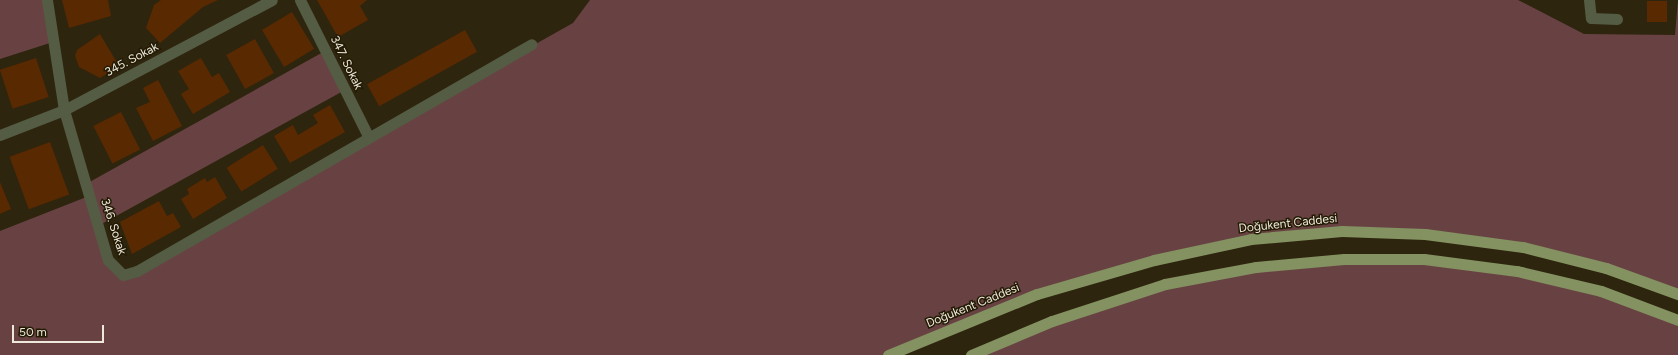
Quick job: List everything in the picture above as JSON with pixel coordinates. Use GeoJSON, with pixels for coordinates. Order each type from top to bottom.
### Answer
{"type":"FeatureCollection","features":[{"type":"Feature","properties":{"kind":"main road","name":"Doğukent Caddesi"},"geometry":{"type":"LineString","coordinates":[[888,355],[1037,294],[1154,260],[1251,239],[1342,231],[1425,234],[1523,247],[1606,268],[1678,294]]}},
{"type":"Feature","properties":{"kind":"main road"},"geometry":{"type":"LineString","coordinates":[[971,355],[1052,321],[1165,284],[1256,267],[1344,259],[1424,259],[1517,271],[1601,291],[1678,320]]}},
{"type":"Feature","properties":{"kind":"street","name":"346. Sokak"},"geometry":{"type":"LineString","coordinates":[[46,0],[64,110],[108,260],[123,275],[137,271],[369,138]]}},
{"type":"Feature","properties":{"kind":"street","name":"345. Sokak"},"geometry":{"type":"LineString","coordinates":[[0,135],[64,110],[272,0]]}},
{"type":"Feature","properties":{"kind":"street","name":"347. Sokak"},"geometry":{"type":"LineString","coordinates":[[300,0],[369,138]]}},
{"type":"Feature","properties":{"kind":"street"},"geometry":{"type":"LineString","coordinates":[[1589,0],[1591,18],[1617,19]]}},
{"type":"Feature","properties":{"kind":"street"},"geometry":{"type":"LineString","coordinates":[[369,138],[531,44]]}},
{"type":"Feature","properties":{"kind":"shaded area"},"geometry":{"type":"Polygon","coordinates":[[[0,0],[47,0],[53,42],[0,59],[0,0]]]}},
{"type":"Feature","properties":{"kind":"shaded area"},"geometry":{"type":"Polygon","coordinates":[[[590,0],[1518,0],[1584,34],[1675,35],[1678,0],[1678,294],[1606,268],[1425,234],[1251,239],[1037,294],[888,355],[0,355],[0,231],[89,196],[86,184],[325,51],[345,90],[98,226],[108,260],[123,275],[573,23],[590,0]]]}},
{"type":"Feature","properties":{"kind":"shaded area"},"geometry":{"type":"Polygon","coordinates":[[[1424,259],[1517,271],[1678,320],[1678,355],[971,355],[1165,284],[1256,267],[1424,259]]]}},
{"type":"Feature","properties":{"kind":"building"},"geometry":{"type":"Polygon","coordinates":[[[62,0],[108,0],[111,16],[69,28],[62,0]]]}},
{"type":"Feature","properties":{"kind":"building"},"geometry":{"type":"Polygon","coordinates":[[[161,0],[218,0],[203,7],[160,43],[146,28],[154,5],[161,0]]]}},
{"type":"Feature","properties":{"kind":"building"},"geometry":{"type":"Polygon","coordinates":[[[317,0],[367,0],[360,6],[368,20],[338,37],[317,0]]]}},
{"type":"Feature","properties":{"kind":"building"},"geometry":{"type":"Polygon","coordinates":[[[1647,1],[1667,1],[1667,22],[1647,22],[1647,1]]]}},
{"type":"Feature","properties":{"kind":"building"},"geometry":{"type":"Polygon","coordinates":[[[292,12],[314,49],[284,67],[262,30],[292,12]]]}},
{"type":"Feature","properties":{"kind":"building"},"geometry":{"type":"Polygon","coordinates":[[[465,30],[477,52],[379,106],[367,84],[465,30]]]}},
{"type":"Feature","properties":{"kind":"building"},"geometry":{"type":"Polygon","coordinates":[[[100,34],[119,66],[100,78],[79,67],[75,56],[77,50],[100,34]]]}},
{"type":"Feature","properties":{"kind":"building"},"geometry":{"type":"Polygon","coordinates":[[[255,39],[274,73],[245,89],[226,55],[255,39]]]}},
{"type":"Feature","properties":{"kind":"building"},"geometry":{"type":"Polygon","coordinates":[[[36,58],[49,97],[13,109],[0,70],[36,58]]]}},
{"type":"Feature","properties":{"kind":"building"},"geometry":{"type":"Polygon","coordinates":[[[201,58],[212,77],[219,73],[230,92],[193,114],[181,94],[189,89],[178,71],[201,58]]]}},
{"type":"Feature","properties":{"kind":"building"},"geometry":{"type":"Polygon","coordinates":[[[158,80],[182,126],[153,141],[136,108],[150,102],[143,88],[158,80]]]}},
{"type":"Feature","properties":{"kind":"building"},"geometry":{"type":"Polygon","coordinates":[[[330,105],[345,132],[290,163],[274,136],[293,125],[298,135],[318,123],[313,115],[330,105]]]}},
{"type":"Feature","properties":{"kind":"building"},"geometry":{"type":"Polygon","coordinates":[[[121,112],[140,149],[112,163],[93,126],[121,112]]]}},
{"type":"Feature","properties":{"kind":"building"},"geometry":{"type":"Polygon","coordinates":[[[50,142],[69,195],[29,209],[10,157],[50,142]]]}},
{"type":"Feature","properties":{"kind":"building"},"geometry":{"type":"Polygon","coordinates":[[[263,145],[278,169],[241,192],[227,168],[263,145]]]}},
{"type":"Feature","properties":{"kind":"building"},"geometry":{"type":"Polygon","coordinates":[[[215,177],[227,198],[193,219],[181,199],[189,194],[187,189],[205,178],[207,182],[215,177]]]}},
{"type":"Feature","properties":{"kind":"building"},"geometry":{"type":"Polygon","coordinates":[[[0,182],[11,209],[0,214],[0,182]]]}},
{"type":"Feature","properties":{"kind":"building"},"geometry":{"type":"Polygon","coordinates":[[[159,201],[167,216],[173,213],[181,227],[132,254],[120,222],[159,201]]]}}]}
